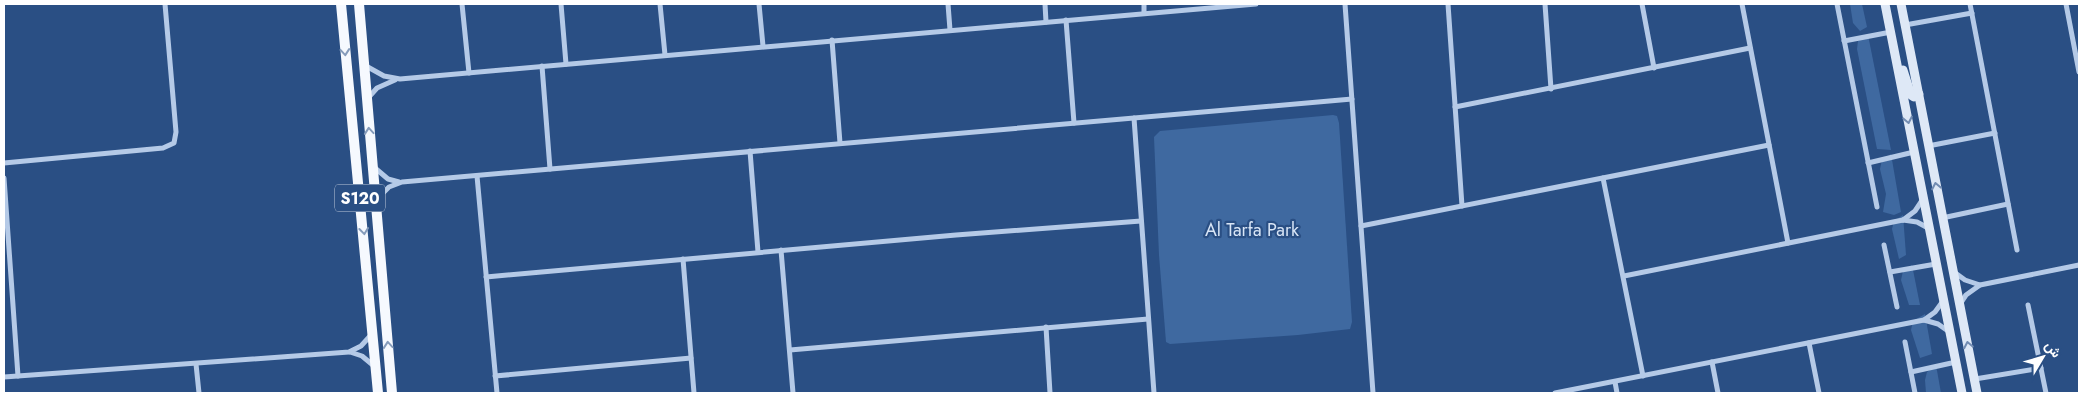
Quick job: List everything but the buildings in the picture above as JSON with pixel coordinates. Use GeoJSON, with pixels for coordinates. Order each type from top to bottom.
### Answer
{"type":"FeatureCollection","features":[{"type":"Feature","properties":{"kind":"main road","name":"S120"},"geometry":{"type":"LineString","coordinates":[[341,4],[378,393]]}},
{"type":"Feature","properties":{"kind":"main road","name":"S120"},"geometry":{"type":"LineString","coordinates":[[359,4],[392,393]]}},
{"type":"Feature","properties":{"kind":"main road"},"geometry":{"type":"LineString","coordinates":[[1885,4],[1962,393]]}},
{"type":"Feature","properties":{"kind":"main road"},"geometry":{"type":"LineString","coordinates":[[1901,4],[1977,393]]}},
{"type":"Feature","properties":{"kind":"main road"},"geometry":{"type":"LineString","coordinates":[[1895,54],[1903,68],[1911,95],[1914,97],[1918,94]]}},
{"type":"Feature","properties":{"kind":"street"},"geometry":{"type":"LineString","coordinates":[[4,163],[163,148],[174,143],[176,132],[166,4]]}},
{"type":"Feature","properties":{"kind":"street"},"geometry":{"type":"LineString","coordinates":[[462,4],[469,73]]}},
{"type":"Feature","properties":{"kind":"street"},"geometry":{"type":"LineString","coordinates":[[561,4],[566,64]]}},
{"type":"Feature","properties":{"kind":"street"},"geometry":{"type":"LineString","coordinates":[[660,4],[665,55]]}},
{"type":"Feature","properties":{"kind":"street"},"geometry":{"type":"LineString","coordinates":[[759,4],[763,46]]}},
{"type":"Feature","properties":{"kind":"street"},"geometry":{"type":"LineString","coordinates":[[948,4],[950,30]]}},
{"type":"Feature","properties":{"kind":"street"},"geometry":{"type":"LineString","coordinates":[[1045,4],[1046,22]]}},
{"type":"Feature","properties":{"kind":"street"},"geometry":{"type":"LineString","coordinates":[[1144,4],[1144,14]]}},
{"type":"Feature","properties":{"kind":"street"},"geometry":{"type":"LineString","coordinates":[[363,63],[384,76],[400,79],[1256,4]]}},
{"type":"Feature","properties":{"kind":"street"},"geometry":{"type":"LineString","coordinates":[[1345,4],[1373,393]]}},
{"type":"Feature","properties":{"kind":"street"},"geometry":{"type":"LineString","coordinates":[[1448,4],[1462,206]]}},
{"type":"Feature","properties":{"kind":"street"},"geometry":{"type":"LineString","coordinates":[[1545,4],[1551,88]]}},
{"type":"Feature","properties":{"kind":"street"},"geometry":{"type":"LineString","coordinates":[[1642,4],[1654,68]]}},
{"type":"Feature","properties":{"kind":"street"},"geometry":{"type":"LineString","coordinates":[[1742,4],[1788,243]]}},
{"type":"Feature","properties":{"kind":"street"},"geometry":{"type":"LineString","coordinates":[[1837,4],[1877,207]]}},
{"type":"Feature","properties":{"kind":"street"},"geometry":{"type":"LineString","coordinates":[[1970,4],[2017,250]]}},
{"type":"Feature","properties":{"kind":"street"},"geometry":{"type":"LineString","coordinates":[[2066,4],[2079,69]]}},
{"type":"Feature","properties":{"kind":"street"},"geometry":{"type":"LineString","coordinates":[[1905,25],[1972,14]]}},
{"type":"Feature","properties":{"kind":"street"},"geometry":{"type":"LineString","coordinates":[[1066,20],[1074,123]]}},
{"type":"Feature","properties":{"kind":"street"},"geometry":{"type":"LineString","coordinates":[[1844,41],[1891,32]]}},
{"type":"Feature","properties":{"kind":"street"},"geometry":{"type":"LineString","coordinates":[[832,40],[840,142]]}},
{"type":"Feature","properties":{"kind":"street"},"geometry":{"type":"LineString","coordinates":[[1455,107],[1750,48]]}},
{"type":"Feature","properties":{"kind":"street"},"geometry":{"type":"LineString","coordinates":[[542,66],[550,169]]}},
{"type":"Feature","properties":{"kind":"street"},"geometry":{"type":"LineString","coordinates":[[366,100],[377,88],[400,79]]}},
{"type":"Feature","properties":{"kind":"street"},"geometry":{"type":"LineString","coordinates":[[372,164],[388,179],[402,182],[840,142],[1352,99]]}},
{"type":"Feature","properties":{"kind":"street"},"geometry":{"type":"LineString","coordinates":[[1134,118],[1154,393]]}},
{"type":"Feature","properties":{"kind":"street"},"geometry":{"type":"LineString","coordinates":[[1928,146],[1995,133]]}},
{"type":"Feature","properties":{"kind":"street"},"geometry":{"type":"LineString","coordinates":[[1361,226],[1769,145]]}},
{"type":"Feature","properties":{"kind":"street"},"geometry":{"type":"LineString","coordinates":[[750,151],[758,252]]}},
{"type":"Feature","properties":{"kind":"street"},"geometry":{"type":"LineString","coordinates":[[1868,163],[1914,152]]}},
{"type":"Feature","properties":{"kind":"street"},"geometry":{"type":"LineString","coordinates":[[477,176],[497,393]]}},
{"type":"Feature","properties":{"kind":"street"},"geometry":{"type":"LineString","coordinates":[[4,178],[18,376]]}},
{"type":"Feature","properties":{"kind":"street"},"geometry":{"type":"LineString","coordinates":[[1603,178],[1643,376]]}},
{"type":"Feature","properties":{"kind":"street"},"geometry":{"type":"LineString","coordinates":[[376,201],[384,191],[402,182]]}},
{"type":"Feature","properties":{"kind":"street"},"geometry":{"type":"LineString","coordinates":[[1903,220],[1915,211],[1923,199]]}},
{"type":"Feature","properties":{"kind":"street"},"geometry":{"type":"LineString","coordinates":[[1942,218],[2008,204]]}},
{"type":"Feature","properties":{"kind":"street"},"geometry":{"type":"LineString","coordinates":[[1624,276],[1903,220],[1917,222],[1930,229]]}},
{"type":"Feature","properties":{"kind":"street"},"geometry":{"type":"LineString","coordinates":[[486,276],[956,234],[1141,221]]}},
{"type":"Feature","properties":{"kind":"street"},"geometry":{"type":"LineString","coordinates":[[1884,245],[1897,307]]}},
{"type":"Feature","properties":{"kind":"street"},"geometry":{"type":"LineString","coordinates":[[781,250],[793,393]]}},
{"type":"Feature","properties":{"kind":"street"},"geometry":{"type":"LineString","coordinates":[[683,259],[694,393]]}},
{"type":"Feature","properties":{"kind":"street"},"geometry":{"type":"LineString","coordinates":[[1890,272],[1936,264]]}},
{"type":"Feature","properties":{"kind":"street"},"geometry":{"type":"LineString","coordinates":[[1960,305],[1970,291],[1980,285],[2079,265]]}},
{"type":"Feature","properties":{"kind":"street"},"geometry":{"type":"LineString","coordinates":[[1952,271],[1965,280],[1980,285]]}},
{"type":"Feature","properties":{"kind":"street"},"geometry":{"type":"LineString","coordinates":[[1555,393],[1924,320],[1935,312],[1943,300]]}},
{"type":"Feature","properties":{"kind":"street"},"geometry":{"type":"LineString","coordinates":[[2028,305],[2046,393]]}},
{"type":"Feature","properties":{"kind":"street"},"geometry":{"type":"LineString","coordinates":[[790,350],[1148,319]]}},
{"type":"Feature","properties":{"kind":"street"},"geometry":{"type":"LineString","coordinates":[[1924,320],[1938,324],[1950,332]]}},
{"type":"Feature","properties":{"kind":"street"},"geometry":{"type":"LineString","coordinates":[[1046,327],[1050,393]]}},
{"type":"Feature","properties":{"kind":"street"},"geometry":{"type":"LineString","coordinates":[[349,352],[361,346],[373,330]]}},
{"type":"Feature","properties":{"kind":"street"},"geometry":{"type":"LineString","coordinates":[[1906,342],[1915,393]]}},
{"type":"Feature","properties":{"kind":"street"},"geometry":{"type":"LineString","coordinates":[[1809,343],[1819,393]]}},
{"type":"Feature","properties":{"kind":"street"},"geometry":{"type":"LineString","coordinates":[[4,377],[349,352],[362,356],[376,369]]}},
{"type":"Feature","properties":{"kind":"street"},"geometry":{"type":"LineString","coordinates":[[495,376],[691,358]]}},
{"type":"Feature","properties":{"kind":"street"},"geometry":{"type":"LineString","coordinates":[[1712,362],[1718,393]]}},
{"type":"Feature","properties":{"kind":"street"},"geometry":{"type":"LineString","coordinates":[[1911,372],[1956,362]]}},
{"type":"Feature","properties":{"kind":"street"},"geometry":{"type":"LineString","coordinates":[[196,364],[199,393]]}},
{"type":"Feature","properties":{"kind":"street"},"geometry":{"type":"LineString","coordinates":[[1974,379],[2041,368]]}},
{"type":"Feature","properties":{"kind":"street"},"geometry":{"type":"LineString","coordinates":[[1615,382],[1617,393]]}},
{"type":"Feature","properties":{"kind":"green space"},"geometry":{"type":"Polygon","coordinates":[[[1850,4],[1862,4],[1867,27],[1860,31],[1853,23],[1850,4]]]}},
{"type":"Feature","properties":{"kind":"green space"},"geometry":{"type":"Polygon","coordinates":[[[1868,35],[1891,150],[1877,149],[1857,49],[1858,41],[1868,35]]]}},
{"type":"Feature","properties":{"kind":"green space","name":"Al Tarfa Park"},"geometry":{"type":"Polygon","coordinates":[[[1337,116],[1339,123],[1352,322],[1350,329],[1298,335],[1170,344],[1166,342],[1159,255],[1154,137],[1160,131],[1337,116]]]}},
{"type":"Feature","properties":{"kind":"green space"},"geometry":{"type":"Polygon","coordinates":[[[1891,154],[1901,212],[1894,215],[1883,212],[1886,194],[1880,169],[1882,160],[1891,154]]]}},
{"type":"Feature","properties":{"kind":"green space"},"geometry":{"type":"Polygon","coordinates":[[[1903,215],[1906,255],[1899,259],[1892,229],[1894,221],[1903,215]]]}},
{"type":"Feature","properties":{"kind":"green space"},"geometry":{"type":"Polygon","coordinates":[[[1912,265],[1920,305],[1909,305],[1901,280],[1903,271],[1912,265]]]}},
{"type":"Feature","properties":{"kind":"green space"},"geometry":{"type":"Polygon","coordinates":[[[1925,314],[1932,354],[1920,358],[1911,330],[1913,321],[1925,314]]]}},
{"type":"Feature","properties":{"kind":"green space"},"geometry":{"type":"Polygon","coordinates":[[[1936,365],[1941,393],[1926,393],[1925,380],[1927,372],[1936,365]]]}}]}
